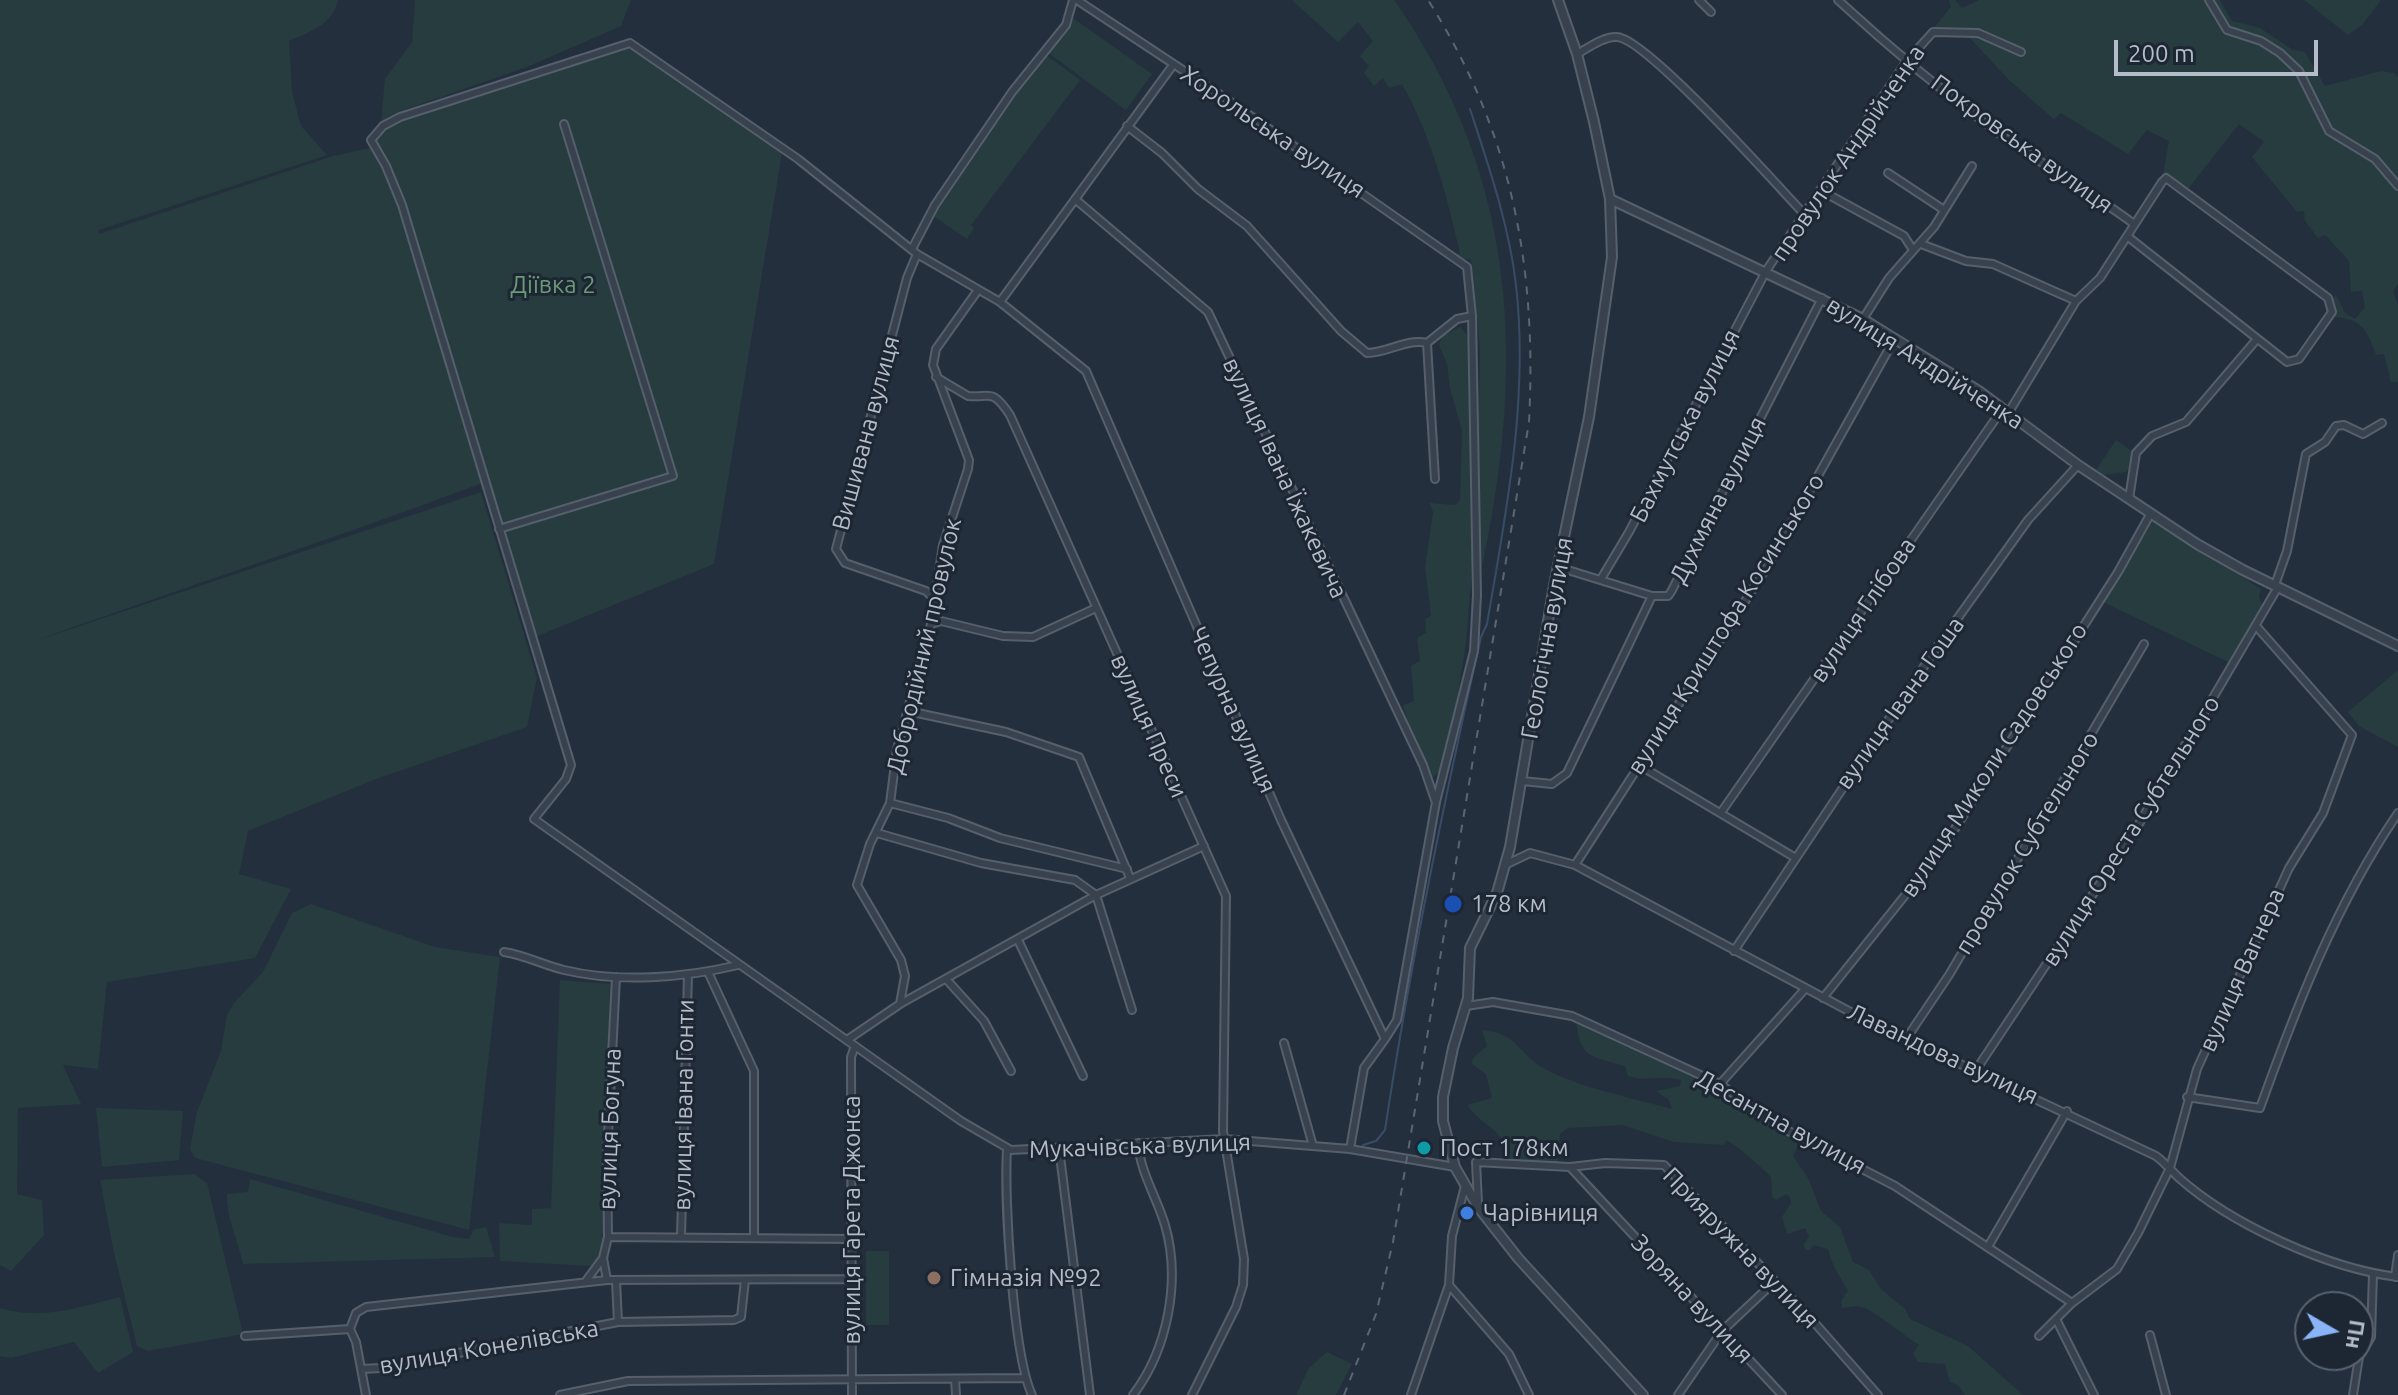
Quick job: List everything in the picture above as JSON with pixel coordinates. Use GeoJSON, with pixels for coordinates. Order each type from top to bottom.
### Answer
{"type":"FeatureCollection","features":[{"type":"Feature","properties":{"kind":"street","name":"Хорольська вулиця"},"geometry":{"type":"LineString","coordinates":[[1075,0],[1407,223],[1467,267],[1472,316]]}},
{"type":"Feature","properties":{"kind":"street","name":"Вишивана вулиця"},"geometry":{"type":"LineString","coordinates":[[935,600],[926,591],[845,563],[836,549],[907,278],[935,205],[1012,92],[1066,25],[1075,0]]}},
{"type":"Feature","properties":{"kind":"street"},"geometry":{"type":"LineString","coordinates":[[1558,0],[1577,54],[1610,199]]}},
{"type":"Feature","properties":{"kind":"street"},"geometry":{"type":"LineString","coordinates":[[1699,0],[1711,12]]}},
{"type":"Feature","properties":{"kind":"street","name":"Покровська вулиця"},"geometry":{"type":"LineString","coordinates":[[1838,0],[1906,62],[2000,134],[2066,175],[2134,224]]}},
{"type":"Feature","properties":{"kind":"street"},"geometry":{"type":"LineString","coordinates":[[2209,0],[2227,30],[2271,47],[2299,71],[2329,131],[2375,159],[2398,186]]}},
{"type":"Feature","properties":{"kind":"street","name":"провулок Андрійченка"},"geometry":{"type":"LineString","coordinates":[[1766,271],[1906,62],[1933,32],[1978,33],[2021,52]]}},
{"type":"Feature","properties":{"kind":"street"},"geometry":{"type":"LineString","coordinates":[[1577,54],[1610,37],[1624,39],[1656,63],[1804,214]]}},
{"type":"Feature","properties":{"kind":"street","name":"Чепурна вулиця"},"geometry":{"type":"LineString","coordinates":[[499,529],[402,205],[371,140],[383,126],[400,117],[630,43],[798,159],[915,252],[1000,302],[1086,371],[1281,820],[1385,1039]]}},
{"type":"Feature","properties":{"kind":"street"},"geometry":{"type":"LineString","coordinates":[[1000,302],[1173,65]]}},
{"type":"Feature","properties":{"kind":"street"},"geometry":{"type":"LineString","coordinates":[[499,529],[673,476],[564,124]]}},
{"type":"Feature","properties":{"kind":"street"},"geometry":{"type":"LineString","coordinates":[[1127,126],[1162,153],[1198,189],[1247,226],[1341,331],[1367,353],[1381,353],[1418,341],[1427,343]]}},
{"type":"Feature","properties":{"kind":"street"},"geometry":{"type":"LineString","coordinates":[[1863,319],[1889,278],[1921,244],[1972,166]]}},
{"type":"Feature","properties":{"kind":"street"},"geometry":{"type":"LineString","coordinates":[[1888,173],[1944,210]]}},
{"type":"Feature","properties":{"kind":"street","name":"Покровська вулиця"},"geometry":{"type":"LineString","coordinates":[[2006,410],[2076,301],[2100,278],[2166,178],[2328,298],[2333,306],[2329,319],[2294,362],[2287,362],[2257,339]]}},
{"type":"Feature","properties":{"kind":"street"},"geometry":{"type":"LineString","coordinates":[[1820,190],[1855,213],[1904,236],[1913,250]]}},
{"type":"Feature","properties":{"kind":"street","name":"вулиця Івана Їжакевича"},"geometry":{"type":"LineString","coordinates":[[1075,199],[1208,312],[1423,765],[1436,802]]}},
{"type":"Feature","properties":{"kind":"street","name":"вулиця Андрійченка"},"geometry":{"type":"LineString","coordinates":[[1610,199],[1863,319],[2006,410],[2078,465],[2197,544],[2398,646]]}},
{"type":"Feature","properties":{"kind":"street","name":"Геологічна вулиця"},"geometry":{"type":"LineString","coordinates":[[1455,1167],[1443,1121],[1450,1067],[1466,1006],[1467,963],[1473,935],[1497,893],[1507,864],[1558,567],[1579,477],[1612,257],[1610,199]]}},
{"type":"Feature","properties":{"kind":"street"},"geometry":{"type":"LineString","coordinates":[[2127,236],[2257,339],[2186,422],[2161,431],[2136,453],[2129,499]]}},
{"type":"Feature","properties":{"kind":"street"},"geometry":{"type":"LineString","coordinates":[[1921,244],[1966,261],[1993,264],[2076,301]]}},
{"type":"Feature","properties":{"kind":"street","name":"Бахмутська вулиця"},"geometry":{"type":"LineString","coordinates":[[1601,579],[1629,532],[1766,271]]}},
{"type":"Feature","properties":{"kind":"street"},"geometry":{"type":"LineString","coordinates":[[936,377],[933,365],[936,349],[978,290]]}},
{"type":"Feature","properties":{"kind":"street","name":"Духмяна вулиця"},"geometry":{"type":"LineString","coordinates":[[1522,781],[1552,784],[1567,773],[1652,596],[1668,596],[1671,592],[1822,298]]}},
{"type":"Feature","properties":{"kind":"street"},"geometry":{"type":"LineString","coordinates":[[1350,1149],[1364,1068],[1397,1020],[1436,802],[1474,651],[1477,595],[1472,316],[1457,319],[1427,343]]}},
{"type":"Feature","properties":{"kind":"street","name":"вулиця Криштофа Косинського"},"geometry":{"type":"LineString","coordinates":[[1575,865],[1767,567],[1895,338]]}},
{"type":"Feature","properties":{"kind":"street"},"geometry":{"type":"LineString","coordinates":[[1427,343],[1435,479]]}},
{"type":"Feature","properties":{"kind":"street","name":"Добродійний провулок"},"geometry":{"type":"LineString","coordinates":[[900,1004],[905,976],[901,960],[857,885],[870,844],[890,803],[897,749],[931,624],[943,545],[969,460],[936,377]]}},
{"type":"Feature","properties":{"kind":"street","name":"вулиця Преси"},"geometry":{"type":"LineString","coordinates":[[936,377],[968,396],[984,392],[1003,404],[1226,896],[1225,1139],[1244,1259],[1243,1285],[1236,1307],[1192,1395]]}},
{"type":"Feature","properties":{"kind":"street","name":"вулиця Глібова"},"geometry":{"type":"LineString","coordinates":[[1722,811],[2006,410]]}},
{"type":"Feature","properties":{"kind":"street","name":"вулиця Ореста Субтельного"},"geometry":{"type":"LineString","coordinates":[[1976,1070],[2133,834],[2257,627],[2276,586],[2287,551],[2306,454],[2325,442],[2336,426],[2344,425],[2367,434],[2382,423]]}},
{"type":"Feature","properties":{"kind":"street","name":"вулиця Івана Гоша"},"geometry":{"type":"LineString","coordinates":[[1734,951],[1794,857],[2014,538],[2078,465]]}},
{"type":"Feature","properties":{"kind":"street","name":"вулиця Миколи Садовського"},"geometry":{"type":"LineString","coordinates":[[1823,998],[1942,849],[2118,572],[2151,513]]}},
{"type":"Feature","properties":{"kind":"street","name":"Мукачівська вулиця"},"geometry":{"type":"LineString","coordinates":[[499,529],[571,765],[566,779],[534,819],[738,965],[1007,1149],[1225,1139],[1350,1149],[1455,1167]]}},
{"type":"Feature","properties":{"kind":"street"},"geometry":{"type":"LineString","coordinates":[[1558,567],[1652,596]]}},
{"type":"Feature","properties":{"kind":"street"},"geometry":{"type":"LineString","coordinates":[[931,624],[941,621],[1003,636],[1033,637],[1096,608]]}},
{"type":"Feature","properties":{"kind":"street","name":"вулиця Вагнера"},"geometry":{"type":"LineString","coordinates":[[2039,1336],[2072,1303],[2117,1269],[2170,1168],[2187,1097],[2289,868],[2323,813],[2352,735],[2257,627]]}},
{"type":"Feature","properties":{"kind":"street","name":"провулок Субтельного"},"geometry":{"type":"LineString","coordinates":[[1906,1039],[1949,975],[2144,644]]}},
{"type":"Feature","properties":{"kind":"street"},"geometry":{"type":"LineString","coordinates":[[908,711],[1006,732],[1079,757],[1130,878]]}},
{"type":"Feature","properties":{"kind":"street"},"geometry":{"type":"LineString","coordinates":[[1639,765],[1722,811],[1794,857]]}},
{"type":"Feature","properties":{"kind":"street"},"geometry":{"type":"LineString","coordinates":[[890,803],[948,818],[1000,838],[1127,869]]}},
{"type":"Feature","properties":{"kind":"street"},"geometry":{"type":"LineString","coordinates":[[2187,1097],[2260,1108],[2297,1002],[2337,915],[2375,844],[2398,813]]}},
{"type":"Feature","properties":{"kind":"street"},"geometry":{"type":"LineString","coordinates":[[877,833],[981,863],[1075,880],[1096,895],[1132,1010]]}},
{"type":"Feature","properties":{"kind":"street"},"geometry":{"type":"LineString","coordinates":[[847,1040],[900,1004],[1096,895],[1204,846]]}},
{"type":"Feature","properties":{"kind":"street","name":"Лавандова вулиця"},"geometry":{"type":"LineString","coordinates":[[1507,864],[1530,853],[1575,865],[1805,989],[2156,1156],[2180,1179],[2250,1224],[2320,1258],[2373,1274],[2397,1277]]}},
{"type":"Feature","properties":{"kind":"street"},"geometry":{"type":"LineString","coordinates":[[1018,940],[1083,1076]]}},
{"type":"Feature","properties":{"kind":"street"},"geometry":{"type":"LineString","coordinates":[[504,952],[563,970],[616,977],[688,975],[738,965]]}},
{"type":"Feature","properties":{"kind":"street"},"geometry":{"type":"LineString","coordinates":[[708,972],[754,1071],[754,1237]]}},
{"type":"Feature","properties":{"kind":"street","name":"вулиця Івана Гонти"},"geometry":{"type":"LineString","coordinates":[[681,1236],[688,975]]}},
{"type":"Feature","properties":{"kind":"street","name":"вулиця Богуна"},"geometry":{"type":"LineString","coordinates":[[607,1280],[603,1258],[608,1237],[607,1155],[616,977]]}},
{"type":"Feature","properties":{"kind":"street"},"geometry":{"type":"LineString","coordinates":[[947,980],[984,1021],[1011,1071]]}},
{"type":"Feature","properties":{"kind":"street"},"geometry":{"type":"LineString","coordinates":[[1720,1084],[1805,989]]}},
{"type":"Feature","properties":{"kind":"street","name":"Десантна вулиця"},"geometry":{"type":"LineString","coordinates":[[1466,1006],[1493,1002],[1572,1016],[1720,1084],[1775,1124],[1895,1186],[1989,1245],[2072,1303]]}},
{"type":"Feature","properties":{"kind":"street"},"geometry":{"type":"LineString","coordinates":[[1284,1043],[1313,1146]]}},
{"type":"Feature","properties":{"kind":"street","name":"вулиця Гарета Джонса"},"geometry":{"type":"LineString","coordinates":[[852,1395],[851,1057],[855,1046]]}},
{"type":"Feature","properties":{"kind":"street"},"geometry":{"type":"LineString","coordinates":[[1989,1245],[2067,1111]]}},
{"type":"Feature","properties":{"kind":"street"},"geometry":{"type":"LineString","coordinates":[[1133,1395],[1147,1372],[1169,1311],[1173,1277],[1165,1224],[1138,1143]]}},
{"type":"Feature","properties":{"kind":"street"},"geometry":{"type":"LineString","coordinates":[[1059,1148],[1090,1395]]}},
{"type":"Feature","properties":{"kind":"street"},"geometry":{"type":"LineString","coordinates":[[1007,1149],[1008,1200],[1024,1378],[1032,1395]]}},
{"type":"Feature","properties":{"kind":"street","name":"Прияружна вулиця"},"geometry":{"type":"LineString","coordinates":[[1478,1207],[1476,1162],[1570,1167],[1605,1163],[1664,1165],[1878,1395]]}},
{"type":"Feature","properties":{"kind":"street"},"geometry":{"type":"LineString","coordinates":[[1455,1167],[1478,1207],[1545,1289],[1643,1395]]}},
{"type":"Feature","properties":{"kind":"street","name":"Зоряна вулиця"},"geometry":{"type":"LineString","coordinates":[[1570,1167],[1782,1395]]}},
{"type":"Feature","properties":{"kind":"street"},"geometry":{"type":"LineString","coordinates":[[1411,1395],[1449,1285],[1452,1236],[1465,1186]]}},
{"type":"Feature","properties":{"kind":"street"},"geometry":{"type":"LineString","coordinates":[[608,1237],[852,1239]]}},
{"type":"Feature","properties":{"kind":"street"},"geometry":{"type":"LineString","coordinates":[[2397,1277],[2398,1255]]}},
{"type":"Feature","properties":{"kind":"street"},"geometry":{"type":"LineString","coordinates":[[585,1281],[603,1258]]}},
{"type":"Feature","properties":{"kind":"street"},"geometry":{"type":"LineString","coordinates":[[2353,1395],[2359,1357],[2371,1337],[2373,1274]]}},
{"type":"Feature","properties":{"kind":"street"},"geometry":{"type":"LineString","coordinates":[[366,1395],[356,1342],[350,1329],[356,1313],[366,1307],[585,1281],[854,1279]]}},
{"type":"Feature","properties":{"kind":"street","name":"вулиця Конелівська"},"geometry":{"type":"LineString","coordinates":[[361,1369],[381,1368],[618,1322],[734,1320],[741,1317],[744,1309],[745,1280]]}},
{"type":"Feature","properties":{"kind":"street","name":"вулиця Конелівська"},"geometry":{"type":"LineString","coordinates":[[616,1281],[618,1322]]}},
{"type":"Feature","properties":{"kind":"street"},"geometry":{"type":"LineString","coordinates":[[1678,1395],[1722,1331],[1774,1282]]}},
{"type":"Feature","properties":{"kind":"street"},"geometry":{"type":"LineString","coordinates":[[1449,1285],[1509,1354],[1528,1391],[1520,1395]]}},
{"type":"Feature","properties":{"kind":"street"},"geometry":{"type":"LineString","coordinates":[[2057,1321],[2094,1395]]}},
{"type":"Feature","properties":{"kind":"street"},"geometry":{"type":"LineString","coordinates":[[245,1336],[350,1329]]}},
{"type":"Feature","properties":{"kind":"street"},"geometry":{"type":"LineString","coordinates":[[2150,1335],[2166,1395]]}},
{"type":"Feature","properties":{"kind":"street"},"geometry":{"type":"LineString","coordinates":[[560,1395],[628,1381],[1024,1378]]}},
{"type":"Feature","properties":{"kind":"street"},"geometry":{"type":"LineString","coordinates":[[955,1379],[956,1395]]}},
{"type":"Feature","properties":{"kind":"green space","name":"Діївка 2"},"geometry":{"type":"Polygon","coordinates":[[[0,0],[338,0],[326,21],[289,41],[292,91],[301,126],[327,155],[99,230],[99,234],[333,156],[370,148],[381,131],[400,120],[625,46],[638,51],[782,153],[714,564],[535,637],[488,481],[29,643],[481,492],[537,678],[527,727],[376,779],[248,831],[239,874],[291,889],[255,958],[107,982],[98,1069],[63,1065],[81,1104],[18,1108],[17,1194],[42,1200],[44,1235],[11,1271],[0,1265],[0,0]]]}},
{"type":"Feature","properties":{"kind":"green space"},"geometry":{"type":"Polygon","coordinates":[[[415,0],[631,0],[621,26],[527,67],[395,113],[381,123],[385,79],[412,42],[415,0]]]}},
{"type":"Feature","properties":{"kind":"green space"},"geometry":{"type":"Polygon","coordinates":[[[1292,0],[1394,0],[1436,68],[1467,136],[1489,206],[1502,278],[1506,350],[1504,424],[1495,499],[1480,576],[1477,552],[1480,347],[1471,259],[1460,260],[1454,255],[1460,253],[1437,166],[1402,84],[1389,88],[1383,78],[1374,86],[1364,73],[1369,66],[1360,56],[1373,41],[1358,22],[1338,42],[1292,0]]]}},
{"type":"Feature","properties":{"kind":"green space"},"geometry":{"type":"Polygon","coordinates":[[[1949,0],[1955,0],[1962,8],[1979,0],[2220,0],[2232,21],[2260,28],[2293,50],[2305,52],[2325,86],[2381,71],[2394,73],[2398,77],[2398,284],[2393,291],[2398,305],[2398,382],[2391,382],[2384,354],[2376,355],[2362,327],[2350,320],[2332,317],[2336,310],[2332,298],[2336,295],[2345,313],[2355,319],[2365,307],[2362,291],[2351,292],[2349,261],[2325,235],[2318,238],[2305,221],[2304,211],[2297,212],[2252,157],[2264,142],[2239,124],[2188,189],[2163,175],[2169,141],[2147,130],[2128,154],[2061,113],[2054,119],[2010,81],[1966,34],[1932,30],[1951,7],[1949,0]]]}},
{"type":"Feature","properties":{"kind":"green space"},"geometry":{"type":"Polygon","coordinates":[[[2304,0],[2381,0],[2362,25],[2348,35],[2304,0]]]}},
{"type":"Feature","properties":{"kind":"green space"},"geometry":{"type":"Polygon","coordinates":[[[1073,18],[1152,74],[1126,110],[1047,52],[1073,18]]]}},
{"type":"Feature","properties":{"kind":"green space"},"geometry":{"type":"Polygon","coordinates":[[[1045,54],[1080,80],[971,225],[974,228],[967,239],[932,215],[1014,93],[1045,54]]]}},
{"type":"Feature","properties":{"kind":"green space"},"geometry":{"type":"Polygon","coordinates":[[[1461,327],[1467,335],[1470,357],[1472,571],[1466,644],[1451,735],[1439,772],[1431,779],[1411,735],[1403,705],[1414,701],[1411,666],[1420,661],[1417,638],[1426,633],[1425,619],[1431,616],[1425,568],[1433,512],[1430,503],[1455,505],[1460,500],[1462,431],[1447,364],[1439,345],[1442,336],[1461,327]]]}},
{"type":"Feature","properties":{"kind":"green space"},"geometry":{"type":"Polygon","coordinates":[[[2116,440],[2133,452],[2131,466],[2126,472],[2104,475],[2096,470],[2116,440]]]}},
{"type":"Feature","properties":{"kind":"green space"},"geometry":{"type":"Polygon","coordinates":[[[2154,520],[2261,589],[2259,597],[2263,607],[2230,663],[2103,602],[2154,520]]]}},
{"type":"Feature","properties":{"kind":"green space"},"geometry":{"type":"Polygon","coordinates":[[[2398,670],[2398,747],[2359,726],[2348,712],[2398,670]]]}},
{"type":"Feature","properties":{"kind":"green space"},"geometry":{"type":"Polygon","coordinates":[[[311,904],[435,947],[500,957],[469,1230],[195,1158],[190,1149],[197,1112],[221,1051],[227,1015],[263,972],[292,913],[311,904]]]}},
{"type":"Feature","properties":{"kind":"green space"},"geometry":{"type":"Polygon","coordinates":[[[560,980],[610,984],[604,1225],[600,1256],[592,1266],[500,1261],[499,1223],[532,1225],[532,1209],[551,1208],[560,980]]]}},
{"type":"Feature","properties":{"kind":"green space"},"geometry":{"type":"Polygon","coordinates":[[[1576,1019],[1654,1059],[1695,1075],[1801,1139],[1793,1156],[1808,1178],[1821,1211],[1840,1227],[1853,1262],[1869,1270],[1881,1289],[1905,1309],[1910,1319],[1968,1346],[2023,1395],[1965,1395],[1958,1385],[1950,1382],[1945,1364],[1918,1362],[1913,1353],[1919,1345],[1881,1318],[1861,1307],[1842,1308],[1841,1301],[1848,1291],[1828,1249],[1814,1245],[1808,1251],[1803,1246],[1809,1236],[1805,1228],[1787,1234],[1782,1217],[1791,1203],[1790,1197],[1786,1194],[1776,1200],[1772,1197],[1771,1177],[1726,1140],[1724,1145],[1674,1142],[1623,1125],[1568,1128],[1560,1134],[1557,1165],[1509,1163],[1500,1136],[1467,1105],[1492,1098],[1486,1074],[1472,1064],[1473,1058],[1487,1046],[1482,1030],[1504,1035],[1543,1068],[1558,1075],[1672,1109],[1669,1100],[1656,1091],[1680,1086],[1681,1080],[1634,1078],[1628,1076],[1625,1066],[1589,1054],[1580,1042],[1576,1019]]]}},
{"type":"Feature","properties":{"kind":"green space"},"geometry":{"type":"Polygon","coordinates":[[[96,1108],[183,1111],[179,1160],[102,1167],[96,1108]]]}},
{"type":"Feature","properties":{"kind":"green space"},"geometry":{"type":"Polygon","coordinates":[[[194,1174],[207,1183],[243,1334],[148,1351],[137,1346],[100,1180],[194,1174]]]}},
{"type":"Feature","properties":{"kind":"green space"},"geometry":{"type":"Polygon","coordinates":[[[250,1179],[453,1237],[469,1239],[473,1230],[486,1227],[495,1257],[243,1264],[230,1220],[227,1194],[248,1192],[250,1179]]]}},
{"type":"Feature","properties":{"kind":"green space"},"geometry":{"type":"Polygon","coordinates":[[[866,1251],[889,1251],[889,1325],[866,1325],[866,1251]]]}},
{"type":"Feature","properties":{"kind":"green space"},"geometry":{"type":"Polygon","coordinates":[[[120,1297],[133,1352],[98,1373],[74,1342],[11,1358],[0,1356],[0,1308],[45,1313],[120,1297]]]}},
{"type":"Feature","properties":{"kind":"green space"},"geometry":{"type":"Polygon","coordinates":[[[1327,1352],[1352,1364],[1336,1395],[1296,1395],[1309,1368],[1327,1352]]]}},
{"type":"Feature","properties":{"kind":"waterway"},"geometry":{"type":"LineString","coordinates":[[1363,1145],[1376,1141],[1385,1130],[1428,883],[1481,637],[1487,624],[1514,455],[1520,370],[1516,285],[1503,218],[1470,109]]}},
{"type":"Feature","properties":{"kind":"railway"},"geometry":{"type":"LineString","coordinates":[[1344,1395],[1376,1314],[1393,1242],[1529,422],[1528,309],[1523,255],[1513,202],[1480,100],[1457,50],[1428,0]]}},
{"type":"Feature","properties":{"kind":"place","name":"178 км"},"geometry":{"type":"Point","coordinates":[1453,904]}},
{"type":"Feature","properties":{"kind":"place","name":"Пост 178км"},"geometry":{"type":"Point","coordinates":[1424,1148]}},
{"type":"Feature","properties":{"kind":"place","name":"Чарівниця"},"geometry":{"type":"Point","coordinates":[1467,1213]}},
{"type":"Feature","properties":{"kind":"place","name":"Гімназія №92"},"geometry":{"type":"Point","coordinates":[934,1278]}}]}
